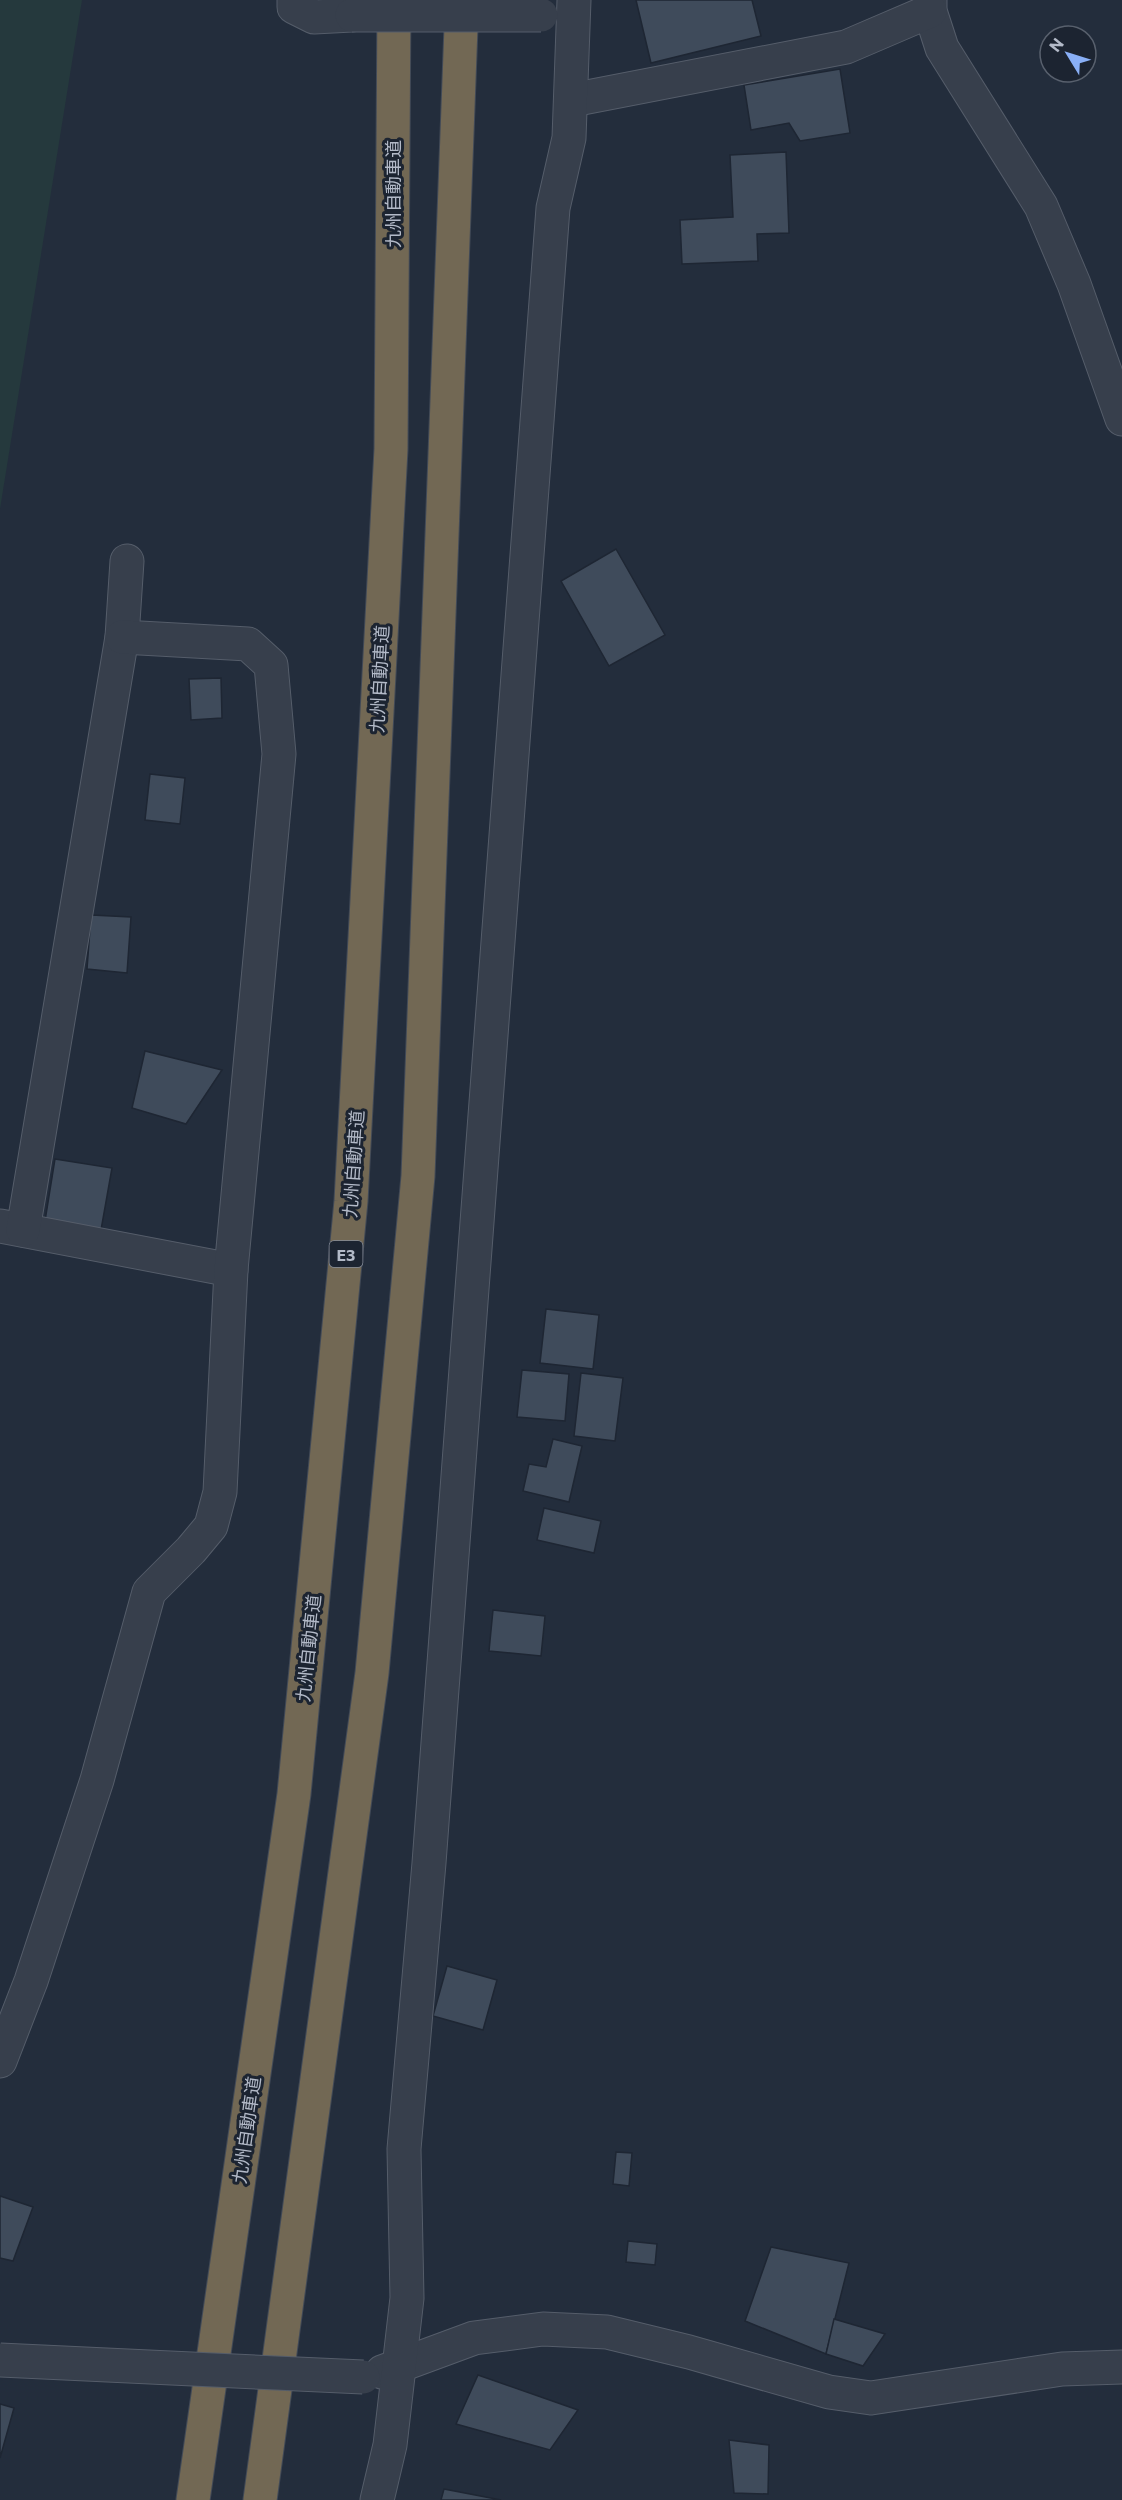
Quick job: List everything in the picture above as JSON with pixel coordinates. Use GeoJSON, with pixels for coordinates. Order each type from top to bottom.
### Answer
{"type":"FeatureCollection","features":[{"type":"Feature","properties":{"kind":"highway","name":"九州自動車道"},"geometry":{"type":"LineString","coordinates":[[193,2500],[294,1794],[351,1201],[392,449],[393,0]]}},
{"type":"Feature","properties":{"kind":"highway"},"geometry":{"type":"LineString","coordinates":[[260,2500],[372,1673],[418,1176],[462,0]]}},
{"type":"Feature","properties":{"kind":"street"},"geometry":{"type":"LineString","coordinates":[[294,0],[294,7],[314,17],[541,15],[574,8],[569,138],[553,208],[429,1863],[404,2149],[407,2298],[390,2445],[377,2500]]}},
{"type":"Feature","properties":{"kind":"street"},"geometry":{"type":"LineString","coordinates":[[572,100],[846,47],[930,5],[942,48],[1041,206],[1074,284],[1122,419]]}},
{"type":"Feature","properties":{"kind":"street"},"geometry":{"type":"LineString","coordinates":[[127,561],[122,636],[12,1228],[231,1270]]}},
{"type":"Feature","properties":{"kind":"street"},"geometry":{"type":"LineString","coordinates":[[0,2061],[31,1981],[97,1780],[149,1592],[191,1550],[211,1526],[220,1492],[231,1270],[279,754],[271,665],[248,645],[122,636]]}},
{"type":"Feature","properties":{"kind":"street"},"geometry":{"type":"LineString","coordinates":[[0,2361],[372,2377],[399,2364],[474,2338],[543,2329],[607,2332],[689,2352],[829,2392],[871,2398],[1062,2369],[1122,2367]]}},
{"type":"Feature","properties":{"kind":"green space"},"geometry":{"type":"Polygon","coordinates":[[[0,0],[82,0],[0,509],[0,0]]]}},
{"type":"Feature","properties":{"kind":"building"},"geometry":{"type":"Polygon","coordinates":[[[636,0],[752,0],[761,36],[651,63],[636,0]]]}},
{"type":"Feature","properties":{"kind":"building"},"geometry":{"type":"Polygon","coordinates":[[[840,69],[850,133],[800,141],[789,123],[751,130],[744,85],[840,69]]]}},
{"type":"Feature","properties":{"kind":"building"},"geometry":{"type":"Polygon","coordinates":[[[786,152],[789,233],[757,234],[758,261],[682,264],[680,220],[733,217],[730,155],[786,152]]]}},
{"type":"Feature","properties":{"kind":"building"},"geometry":{"type":"Polygon","coordinates":[[[616,549],[665,635],[609,666],[561,581],[616,549]]]}},
{"type":"Feature","properties":{"kind":"building"},"geometry":{"type":"Polygon","coordinates":[[[221,678],[222,718],[191,720],[189,679],[221,678]]]}},
{"type":"Feature","properties":{"kind":"building"},"geometry":{"type":"Polygon","coordinates":[[[150,774],[185,778],[180,824],[145,820],[150,774]]]}},
{"type":"Feature","properties":{"kind":"building"},"geometry":{"type":"Polygon","coordinates":[[[91,915],[131,917],[127,973],[87,969],[91,915]]]}},
{"type":"Feature","properties":{"kind":"building"},"geometry":{"type":"Polygon","coordinates":[[[145,1051],[222,1070],[186,1124],[132,1108],[145,1051]]]}},
{"type":"Feature","properties":{"kind":"building"},"geometry":{"type":"Polygon","coordinates":[[[55,1159],[112,1168],[101,1230],[45,1221],[55,1159]]]}},
{"type":"Feature","properties":{"kind":"building"},"geometry":{"type":"Polygon","coordinates":[[[546,1309],[599,1315],[593,1369],[540,1363],[546,1309]]]}},
{"type":"Feature","properties":{"kind":"building"},"geometry":{"type":"Polygon","coordinates":[[[522,1370],[569,1374],[565,1421],[517,1417],[522,1370]]]}},
{"type":"Feature","properties":{"kind":"building"},"geometry":{"type":"Polygon","coordinates":[[[581,1373],[623,1378],[615,1441],[574,1436],[581,1373]]]}},
{"type":"Feature","properties":{"kind":"building"},"geometry":{"type":"Polygon","coordinates":[[[553,1439],[582,1446],[569,1502],[523,1491],[529,1464],[546,1467],[553,1439]]]}},
{"type":"Feature","properties":{"kind":"building"},"geometry":{"type":"Polygon","coordinates":[[[544,1508],[601,1521],[594,1553],[537,1540],[544,1508]]]}},
{"type":"Feature","properties":{"kind":"building"},"geometry":{"type":"Polygon","coordinates":[[[493,1610],[545,1616],[541,1656],[489,1651],[493,1610]]]}},
{"type":"Feature","properties":{"kind":"building"},"geometry":{"type":"Polygon","coordinates":[[[447,1966],[497,1980],[483,2030],[433,2016],[447,1966]]]}},
{"type":"Feature","properties":{"kind":"building"},"geometry":{"type":"Polygon","coordinates":[[[616,2152],[632,2153],[629,2186],[613,2184],[616,2152]]]}},
{"type":"Feature","properties":{"kind":"building"},"geometry":{"type":"Polygon","coordinates":[[[0,2196],[33,2207],[13,2261],[0,2258],[0,2196]]]}},
{"type":"Feature","properties":{"kind":"building"},"geometry":{"type":"Polygon","coordinates":[[[628,2241],[657,2244],[655,2265],[626,2262],[628,2241]]]}},
{"type":"Feature","properties":{"kind":"building"},"geometry":{"type":"Polygon","coordinates":[[[771,2247],[849,2263],[826,2354],[745,2321],[771,2247]]]}},
{"type":"Feature","properties":{"kind":"building"},"geometry":{"type":"Polygon","coordinates":[[[834,2319],[885,2334],[863,2366],[826,2354],[834,2319]]]}},
{"type":"Feature","properties":{"kind":"building"},"geometry":{"type":"Polygon","coordinates":[[[478,2375],[578,2410],[550,2450],[456,2424],[478,2375]]]}},
{"type":"Feature","properties":{"kind":"building"},"geometry":{"type":"Polygon","coordinates":[[[0,2404],[14,2408],[0,2458],[0,2404]]]}},
{"type":"Feature","properties":{"kind":"building"},"geometry":{"type":"Polygon","coordinates":[[[729,2440],[769,2445],[768,2494],[734,2493],[729,2440]]]}},
{"type":"Feature","properties":{"kind":"building"},"geometry":{"type":"Polygon","coordinates":[[[444,2489],[501,2500],[441,2500],[444,2489]]]}}]}
